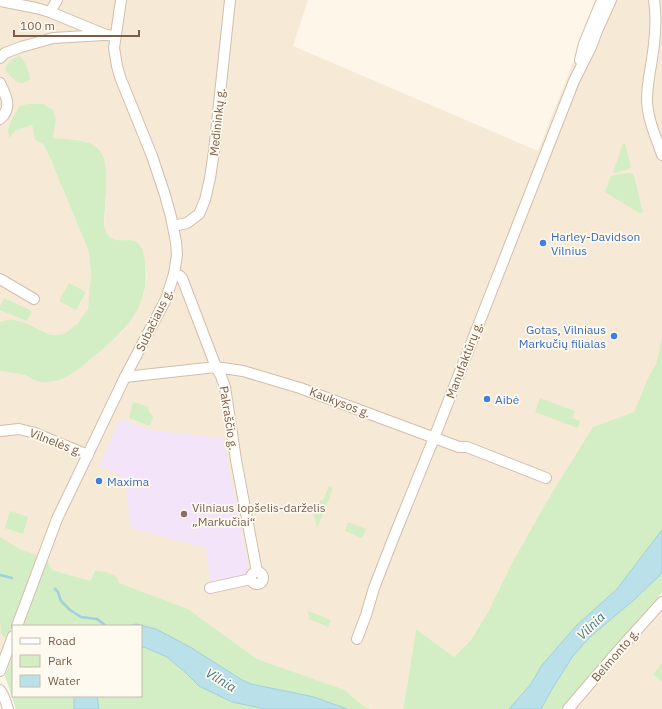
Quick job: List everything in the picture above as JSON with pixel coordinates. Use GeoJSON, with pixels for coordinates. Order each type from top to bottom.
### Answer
{"type":"FeatureCollection","features":[{"type":"Feature","properties":{"kind":"street"},"geometry":{"type":"LineString","coordinates":[[50,12],[57,0]]}},
{"type":"Feature","properties":{"kind":"street","name":"Subačiaus g."},"geometry":{"type":"LineString","coordinates":[[17,625],[57,519],[126,376],[166,299],[174,274],[176,242],[165,195],[157,169],[120,77],[111,36],[121,0]]}},
{"type":"Feature","properties":{"kind":"street","name":"Medininkų g."},"geometry":{"type":"LineString","coordinates":[[173,226],[187,223],[199,214],[205,200],[214,151],[230,0]]}},
{"type":"Feature","properties":{"kind":"street","name":"Manufaktūrų g."},"geometry":{"type":"LineString","coordinates":[[574,81],[584,44],[602,0]]}},
{"type":"Feature","properties":{"kind":"street","name":"Manufaktūrų g."},"geometry":{"type":"LineString","coordinates":[[357,639],[374,588],[405,506],[434,438],[574,81],[591,47],[611,0]]}},
{"type":"Feature","properties":{"kind":"street"},"geometry":{"type":"LineString","coordinates":[[654,0],[655,28],[647,87],[647,100],[648,113],[662,155]]}},
{"type":"Feature","properties":{"kind":"street"},"geometry":{"type":"LineString","coordinates":[[0,1],[50,12],[111,36]]}},
{"type":"Feature","properties":{"kind":"street"},"geometry":{"type":"LineString","coordinates":[[0,58],[5,53],[53,38],[111,36]]}},
{"type":"Feature","properties":{"kind":"street"},"geometry":{"type":"LineString","coordinates":[[0,83],[7,99],[7,109],[0,119]]}},
{"type":"Feature","properties":{"kind":"street","name":"Pakraščio g."},"geometry":{"type":"LineString","coordinates":[[174,274],[182,278],[225,387],[254,575],[210,588]]}},
{"type":"Feature","properties":{"kind":"street"},"geometry":{"type":"LineString","coordinates":[[0,279],[34,299]]}},
{"type":"Feature","properties":{"kind":"street","name":"Kaukysos g."},"geometry":{"type":"LineString","coordinates":[[126,376],[216,367],[243,371],[300,388],[459,447],[467,447],[546,478]]}},
{"type":"Feature","properties":{"kind":"street","name":"Vilnelės g."},"geometry":{"type":"LineString","coordinates":[[0,431],[19,429],[35,433],[88,455]]}},
{"type":"Feature","properties":{"kind":"street","name":"Belmonto g."},"geometry":{"type":"LineString","coordinates":[[568,709],[662,602]]}},
{"type":"Feature","properties":{"kind":"street"},"geometry":{"type":"LineString","coordinates":[[0,671],[12,639]]}},
{"type":"Feature","properties":{"kind":"street"},"geometry":{"type":"LineString","coordinates":[[0,690],[7,702],[8,709]]}},
{"type":"Feature","properties":{"kind":"shaded area"},"geometry":{"type":"Polygon","coordinates":[[[0,0],[308,0],[293,46],[538,151],[598,0],[662,0],[662,337],[656,364],[648,378],[634,412],[593,427],[551,494],[513,561],[488,612],[471,640],[454,657],[416,629],[403,709],[370,709],[362,705],[345,690],[257,659],[188,609],[118,583],[91,581],[52,570],[47,560],[20,549],[0,537],[0,371],[13,372],[26,376],[73,373],[122,332],[144,294],[147,276],[141,246],[132,240],[114,241],[108,237],[104,229],[107,176],[53,138],[56,120],[53,110],[19,107],[8,130],[10,137],[15,131],[32,125],[35,140],[43,144],[48,153],[89,252],[91,276],[90,292],[88,309],[77,324],[64,334],[51,335],[23,322],[10,319],[0,322],[0,0]]]}},
{"type":"Feature","properties":{"kind":"shaded area","name":"Vilniaus lopšelis-darželis „Markučiai“"},"geometry":{"type":"Polygon","coordinates":[[[120,419],[149,430],[223,438],[250,574],[210,582],[206,548],[131,528],[125,479],[114,472],[99,467],[120,419]]]}},
{"type":"Feature","properties":{"kind":"shaded area"},"geometry":{"type":"Polygon","coordinates":[[[662,608],[662,663],[653,674],[662,682],[662,709],[573,709],[662,608]]]}},
{"type":"Feature","properties":{"kind":"shaded area"},"geometry":{"type":"Polygon","coordinates":[[[0,621],[7,639],[0,656],[0,621]]]}},
{"type":"Feature","properties":{"kind":"green space"},"geometry":{"type":"Polygon","coordinates":[[[19,56],[22,58],[30,77],[29,80],[22,83],[16,81],[5,69],[10,61],[19,56]]]}},
{"type":"Feature","properties":{"kind":"green space"},"geometry":{"type":"Polygon","coordinates":[[[27,104],[43,104],[53,110],[56,120],[53,138],[76,140],[92,144],[97,148],[104,160],[107,176],[104,228],[113,239],[130,240],[139,244],[143,251],[145,264],[146,281],[139,307],[123,330],[103,349],[72,373],[59,380],[45,382],[39,382],[20,374],[0,371],[0,322],[10,319],[23,322],[51,335],[64,334],[77,324],[88,309],[91,276],[89,252],[48,153],[43,144],[35,140],[32,125],[15,131],[9,138],[8,130],[11,121],[19,107],[27,104]]]}},
{"type":"Feature","properties":{"kind":"green space"},"geometry":{"type":"Polygon","coordinates":[[[625,143],[631,167],[615,173],[613,172],[623,144],[625,143]]]}},
{"type":"Feature","properties":{"kind":"green space"},"geometry":{"type":"Polygon","coordinates":[[[632,173],[634,176],[642,213],[639,213],[605,192],[611,176],[632,173]]]}},
{"type":"Feature","properties":{"kind":"green space"},"geometry":{"type":"Polygon","coordinates":[[[69,283],[86,292],[76,310],[59,301],[69,283]]]}},
{"type":"Feature","properties":{"kind":"green space"},"geometry":{"type":"Polygon","coordinates":[[[4,298],[32,311],[27,321],[0,310],[0,306],[4,298]]]}},
{"type":"Feature","properties":{"kind":"green space"},"geometry":{"type":"Polygon","coordinates":[[[662,337],[662,530],[659,535],[617,589],[577,625],[542,665],[531,684],[509,709],[403,709],[416,629],[454,657],[471,640],[488,612],[513,561],[551,494],[593,427],[634,412],[648,378],[656,364],[662,337]]]}},
{"type":"Feature","properties":{"kind":"green space"},"geometry":{"type":"Polygon","coordinates":[[[540,398],[575,411],[572,418],[580,421],[578,428],[535,412],[540,398]]]}},
{"type":"Feature","properties":{"kind":"green space"},"geometry":{"type":"Polygon","coordinates":[[[133,402],[149,407],[148,410],[153,417],[150,426],[129,418],[133,402]]]}},
{"type":"Feature","properties":{"kind":"green space"},"geometry":{"type":"Polygon","coordinates":[[[329,486],[333,488],[317,529],[314,515],[320,500],[323,501],[329,486]]]}},
{"type":"Feature","properties":{"kind":"green space"},"geometry":{"type":"Polygon","coordinates":[[[10,511],[28,517],[23,534],[5,528],[10,511]]]}},
{"type":"Feature","properties":{"kind":"green space"},"geometry":{"type":"Polygon","coordinates":[[[348,522],[366,529],[362,538],[345,531],[348,522]]]}},
{"type":"Feature","properties":{"kind":"green space"},"geometry":{"type":"Polygon","coordinates":[[[0,537],[20,549],[38,556],[7,639],[1,634],[0,537]]]}},
{"type":"Feature","properties":{"kind":"green space"},"geometry":{"type":"Polygon","coordinates":[[[47,560],[52,570],[91,581],[95,571],[106,572],[117,577],[119,583],[188,609],[257,659],[345,690],[362,705],[370,709],[347,709],[314,697],[251,684],[156,629],[142,625],[23,625],[47,560]]]}},
{"type":"Feature","properties":{"kind":"green space"},"geometry":{"type":"Polygon","coordinates":[[[662,572],[662,592],[564,709],[541,709],[573,656],[590,637],[635,599],[662,572]]]}},
{"type":"Feature","properties":{"kind":"green space"},"geometry":{"type":"Polygon","coordinates":[[[308,611],[331,620],[328,627],[309,619],[308,611]]]}},
{"type":"Feature","properties":{"kind":"green space"},"geometry":{"type":"Polygon","coordinates":[[[144,647],[167,657],[199,686],[232,702],[265,709],[99,709],[97,697],[142,697],[142,648],[144,647]]]}},
{"type":"Feature","properties":{"kind":"green space"},"geometry":{"type":"Polygon","coordinates":[[[12,658],[12,697],[5,676],[12,658]]]}},
{"type":"Feature","properties":{"kind":"green space"},"geometry":{"type":"Polygon","coordinates":[[[662,663],[662,682],[653,674],[662,663]]]}},
{"type":"Feature","properties":{"kind":"green space"},"geometry":{"type":"Polygon","coordinates":[[[12,697],[74,697],[74,709],[16,709],[12,697]]]}},
{"type":"Feature","properties":{"kind":"water","name":"Vilnia"},"geometry":{"type":"Polygon","coordinates":[[[662,530],[662,572],[660,575],[635,599],[590,637],[573,656],[541,709],[509,709],[531,684],[542,665],[577,625],[617,589],[662,530]]]}},
{"type":"Feature","properties":{"kind":"water","name":"Vilnia"},"geometry":{"type":"Polygon","coordinates":[[[142,626],[156,629],[190,647],[242,680],[251,684],[314,697],[347,709],[265,709],[232,702],[199,686],[167,657],[144,647],[142,648],[142,626]]]}},
{"type":"Feature","properties":{"kind":"water"},"geometry":{"type":"Polygon","coordinates":[[[74,697],[97,697],[99,709],[74,709],[74,697]]]}},
{"type":"Feature","properties":{"kind":"waterway"},"geometry":{"type":"LineString","coordinates":[[0,575],[12,578]]}},
{"type":"Feature","properties":{"kind":"waterway"},"geometry":{"type":"LineString","coordinates":[[55,589],[58,592],[61,601],[70,610],[81,617],[97,619],[105,625]]}},
{"type":"Feature","properties":{"kind":"place","name":"Harley-Davidson Vilnius"},"geometry":{"type":"Point","coordinates":[543,243]}},
{"type":"Feature","properties":{"kind":"place","name":"Gotas, Vilniaus Markučių filialas"},"geometry":{"type":"Point","coordinates":[614,336]}},
{"type":"Feature","properties":{"kind":"place","name":"Aibė"},"geometry":{"type":"Point","coordinates":[487,399]}},
{"type":"Feature","properties":{"kind":"place","name":"Maxima"},"geometry":{"type":"Point","coordinates":[99,481]}},
{"type":"Feature","properties":{"kind":"place","name":"Vilniaus lopšelis-darželis „Markučiai“"},"geometry":{"type":"Point","coordinates":[184,514]}}]}
